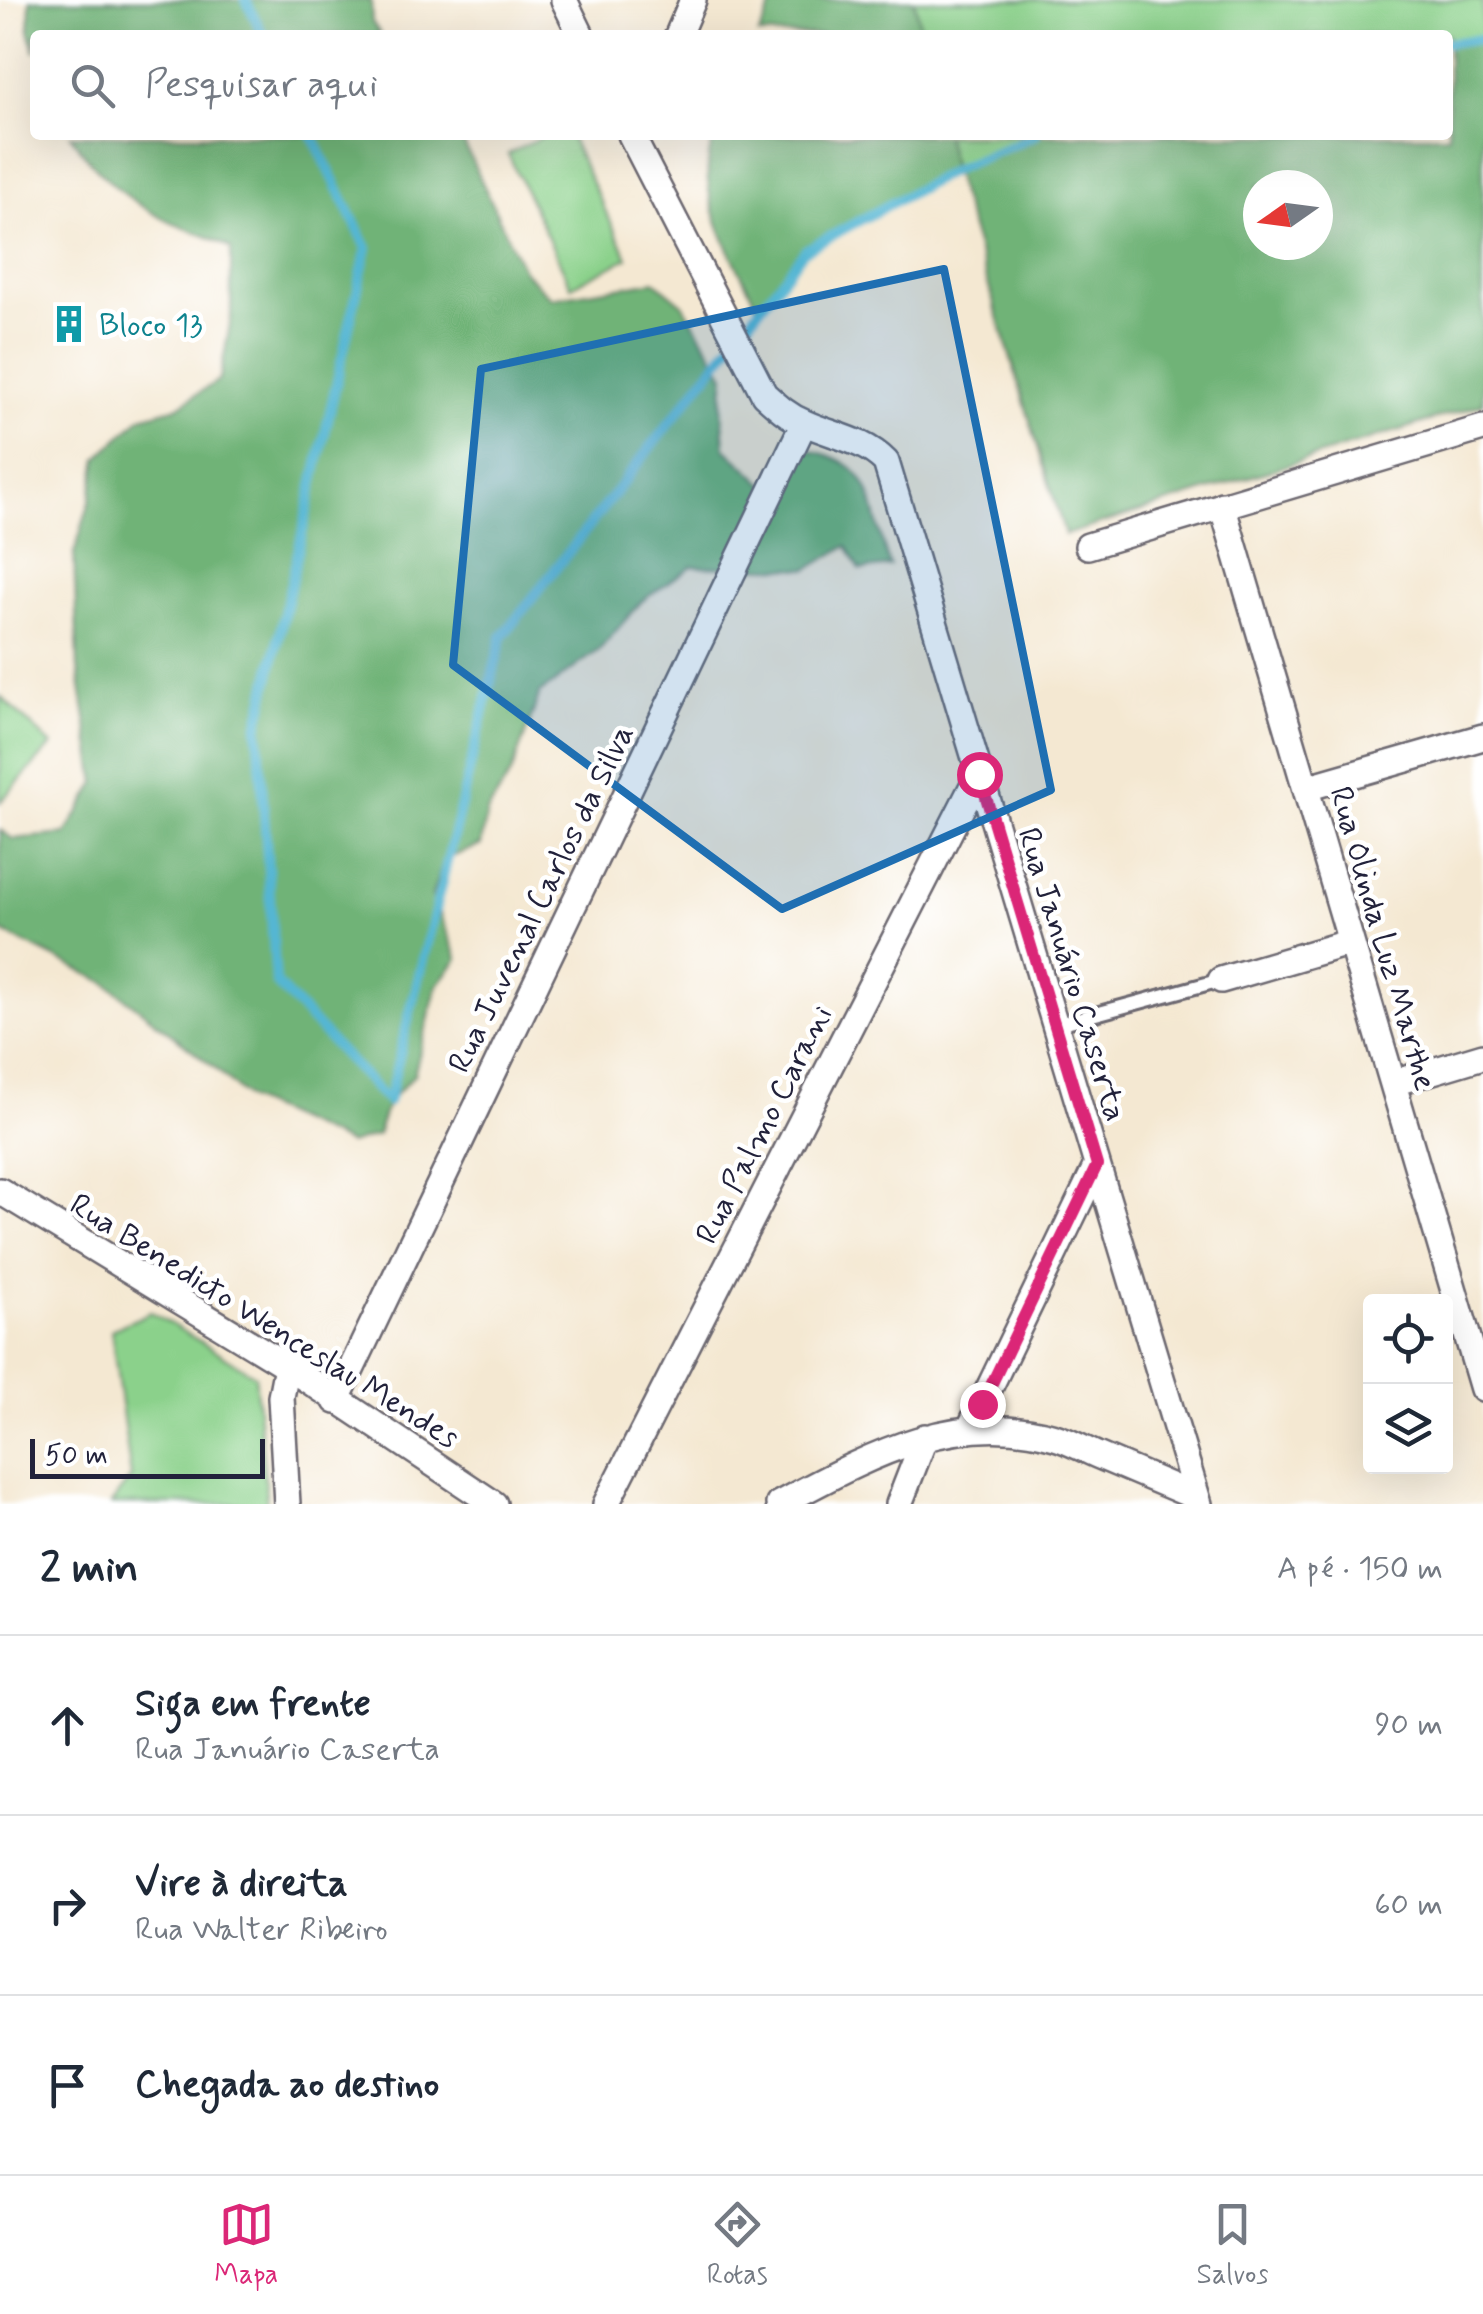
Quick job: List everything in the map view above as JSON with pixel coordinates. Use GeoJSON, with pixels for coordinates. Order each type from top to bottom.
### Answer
{"type":"FeatureCollection","features":[{"type":"Feature","properties":{"kind":"street"},"geometry":{"type":"LineString","coordinates":[[564,0],[579,30]]}},
{"type":"Feature","properties":{"kind":"street"},"geometry":{"type":"LineString","coordinates":[[680,30],[692,0]]}},
{"type":"Feature","properties":{"kind":"street"},"geometry":{"type":"LineString","coordinates":[[634,140],[764,394],[782,411],[804,423]]}},
{"type":"Feature","properties":{"kind":"street","name":"Rua Januário Caserta"},"geometry":{"type":"LineString","coordinates":[[804,423],[870,447],[886,462],[1198,1500]]}},
{"type":"Feature","properties":{"kind":"street","name":"Rua Juvenal Carlos da Silva"},"geometry":{"type":"LineString","coordinates":[[336,1401],[804,423]]}},
{"type":"Feature","properties":{"kind":"street"},"geometry":{"type":"LineString","coordinates":[[1088,546],[1483,428]]}},
{"type":"Feature","properties":{"kind":"street","name":"Rua Olinda Luz Marthe"},"geometry":{"type":"LineString","coordinates":[[1222,505],[1481,1377]]}},
{"type":"Feature","properties":{"kind":"street"},"geometry":{"type":"LineString","coordinates":[[1306,788],[1483,737]]}},
{"type":"Feature","properties":{"kind":"street","name":"Rua Palmo Carani"},"geometry":{"type":"LineString","coordinates":[[606,1504],[979,774]]}},
{"type":"Feature","properties":{"kind":"street"},"geometry":{"type":"LineString","coordinates":[[1221,980],[1352,942]]}},
{"type":"Feature","properties":{"kind":"street"},"geometry":{"type":"LineString","coordinates":[[1393,1084],[1483,1056]]}},
{"type":"Feature","properties":{"kind":"street"},"geometry":{"type":"LineString","coordinates":[[970,1430],[1097,1165]]}},
{"type":"Feature","properties":{"kind":"street","name":"Rua Benedicto Wenceslau Mendes"},"geometry":{"type":"LineString","coordinates":[[0,1191],[286,1366],[494,1504]]}},
{"type":"Feature","properties":{"kind":"street"},"geometry":{"type":"LineString","coordinates":[[286,1366],[281,1397],[287,1504]]}},
{"type":"Feature","properties":{"kind":"street"},"geometry":{"type":"LineString","coordinates":[[778,1504],[876,1452],[925,1437],[1003,1429],[1055,1437],[1198,1500]]}},
{"type":"Feature","properties":{"kind":"street"},"geometry":{"type":"LineString","coordinates":[[899,1504],[925,1437]]}},
{"type":"Feature","properties":{"kind":"lane"},"geometry":{"type":"LineString","coordinates":[[1054,1025],[1221,980]]}},
{"type":"Feature","properties":{"kind":"highlighted area"},"geometry":{"type":"Polygon","coordinates":[[[944,269],[1051,790],[782,909],[453,665],[481,369],[944,269]]]}},
{"type":"Feature","properties":{"kind":"green space"},"geometry":{"type":"Polygon","coordinates":[[[30,0],[371,0],[372,22],[378,30],[30,30],[30,35],[29,31],[30,0]]]}},
{"type":"Feature","properties":{"kind":"green space"},"geometry":{"type":"Polygon","coordinates":[[[774,0],[914,0],[921,30],[761,30],[774,0]]]}},
{"type":"Feature","properties":{"kind":"green space"},"geometry":{"type":"Polygon","coordinates":[[[914,0],[1483,0],[1483,39],[1453,42],[1453,30],[921,30],[914,0]]]}},
{"type":"Feature","properties":{"kind":"green space"},"geometry":{"type":"Polygon","coordinates":[[[1483,39],[1483,404],[1065,535],[953,170],[1024,140],[1453,140],[1453,42],[1483,39]]]}},
{"type":"Feature","properties":{"kind":"green space"},"geometry":{"type":"Polygon","coordinates":[[[74,140],[462,140],[523,270],[551,298],[655,281],[683,304],[725,375],[725,448],[774,493],[799,448],[845,463],[867,488],[890,566],[860,570],[847,546],[808,569],[692,566],[642,601],[599,650],[540,693],[511,774],[487,812],[481,845],[444,860],[432,895],[458,959],[437,986],[414,1075],[388,1102],[377,1135],[349,1144],[248,1099],[215,1068],[106,983],[0,931],[0,830],[13,839],[66,834],[96,783],[78,668],[74,554],[98,458],[141,417],[177,407],[220,379],[231,318],[231,249],[172,223],[128,197],[74,140]]]}},
{"type":"Feature","properties":{"kind":"green space"},"geometry":{"type":"Polygon","coordinates":[[[536,140],[571,140],[628,258],[571,286],[508,154],[536,140]]]}},
{"type":"Feature","properties":{"kind":"green space"},"geometry":{"type":"Polygon","coordinates":[[[714,140],[946,140],[953,170],[805,250],[758,308],[718,224],[708,180],[714,140]]]}},
{"type":"Feature","properties":{"kind":"green space"},"geometry":{"type":"Polygon","coordinates":[[[946,140],[1024,140],[953,170],[946,140]]]}},
{"type":"Feature","properties":{"kind":"green space"},"geometry":{"type":"Polygon","coordinates":[[[0,696],[52,745],[0,802],[0,696]]]}},
{"type":"Feature","properties":{"kind":"green space"},"geometry":{"type":"Polygon","coordinates":[[[151,1312],[255,1375],[267,1504],[111,1504],[131,1477],[111,1330],[151,1312]]]}},
{"type":"Feature","properties":{"kind":"waterway"},"geometry":{"type":"LineString","coordinates":[[246,0],[261,30]]}},
{"type":"Feature","properties":{"kind":"waterway"},"geometry":{"type":"LineString","coordinates":[[1453,42],[1483,39]]}},
{"type":"Feature","properties":{"kind":"waterway"},"geometry":{"type":"LineString","coordinates":[[314,140],[367,248],[258,728],[276,983],[388,1102]]}},
{"type":"Feature","properties":{"kind":"waterway"},"geometry":{"type":"LineString","coordinates":[[388,1102],[502,637],[805,250],[953,170],[1024,140]]}},
{"type":"Feature","properties":{"kind":"place","name":"Bloco 13"},"geometry":{"type":"Point","coordinates":[69,324]}},
{"type":"Feature","properties":{"kind":"route"},"geometry":{"type":"LineString","coordinates":[[979,774],[1097,1165],[982,1404]]}}]}
